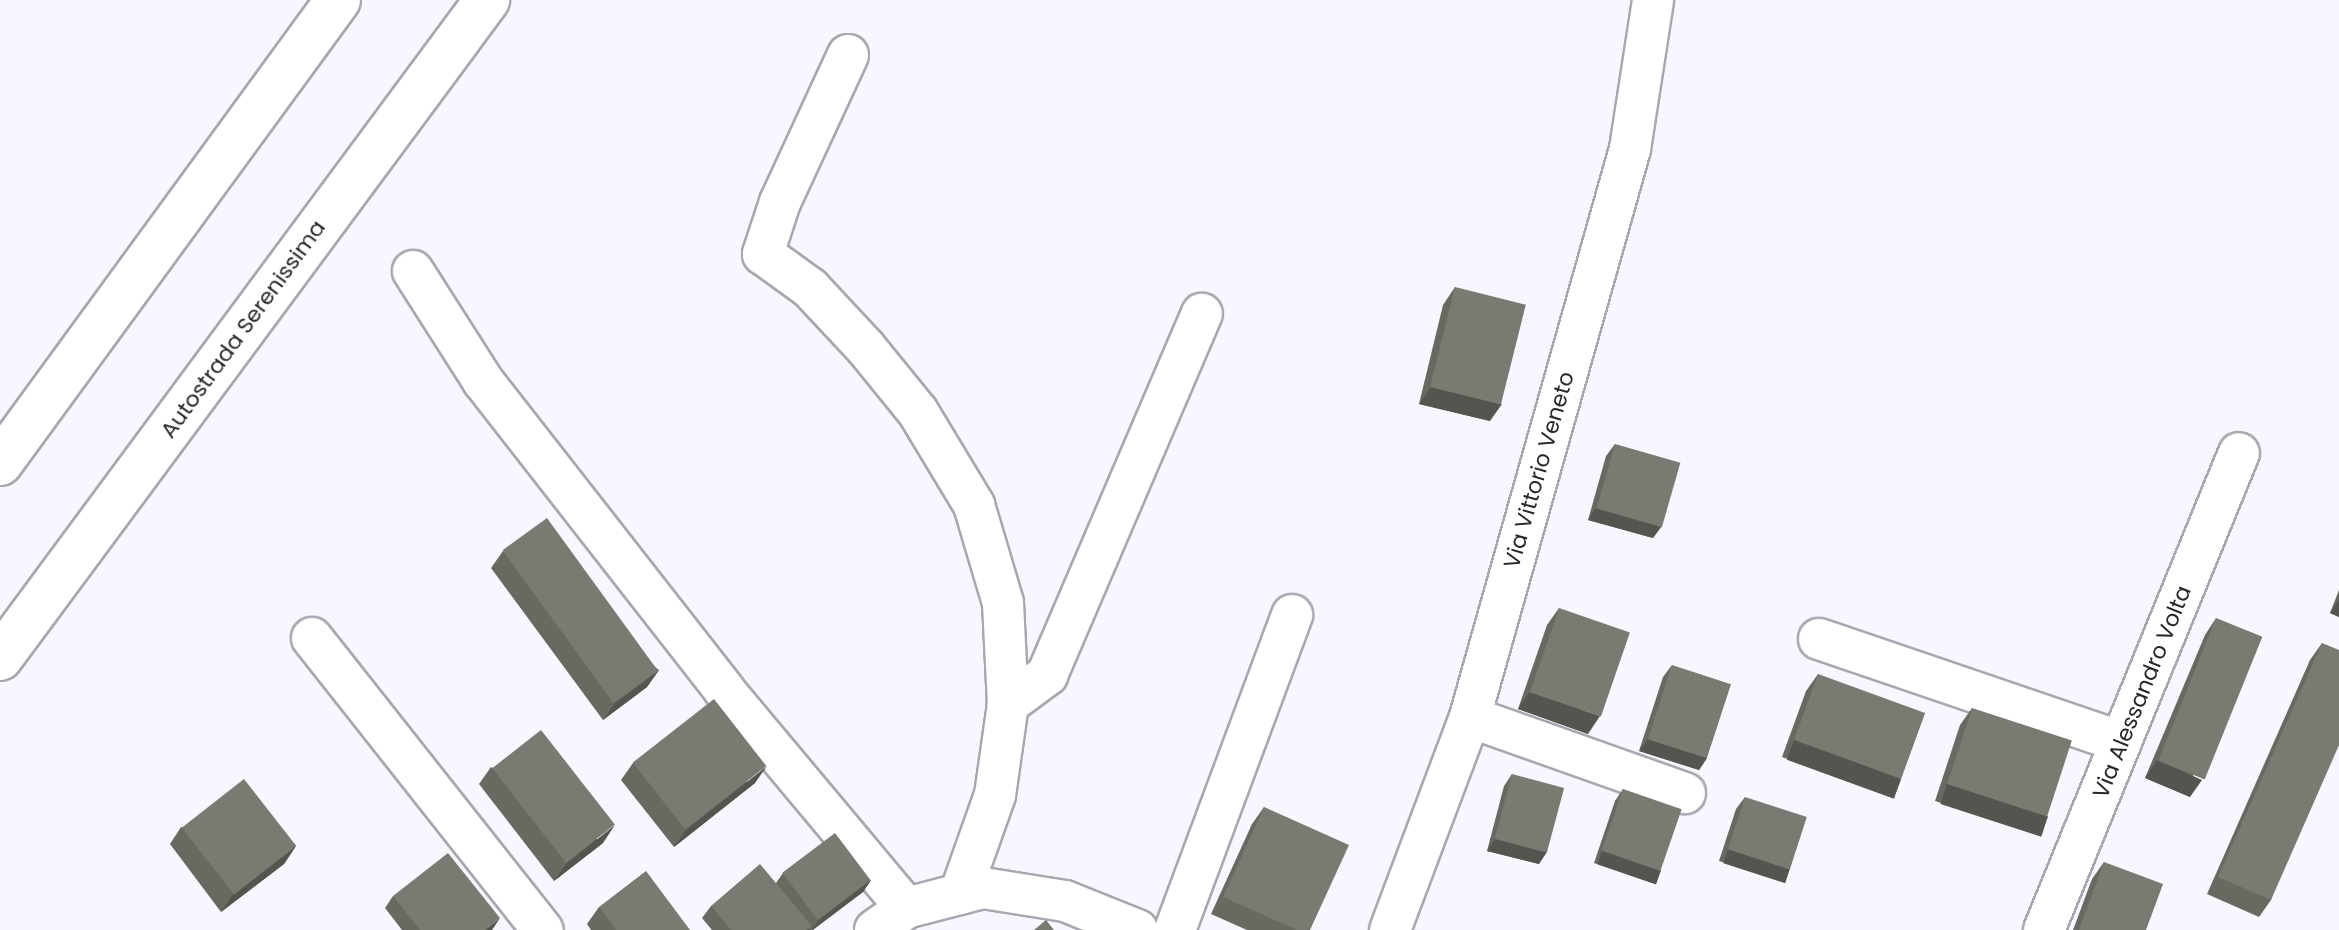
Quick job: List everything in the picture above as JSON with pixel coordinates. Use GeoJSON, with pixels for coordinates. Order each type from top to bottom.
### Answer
{"type":"FeatureCollection","features":[{"type":"Feature","properties":{"kind":"highway"},"geometry":{"type":"LineString","coordinates":[[0,463],[338,0]]}},
{"type":"Feature","properties":{"kind":"highway","name":"Autostrada Serenissima"},"geometry":{"type":"LineString","coordinates":[[0,658],[487,0]]}},
{"type":"Feature","properties":{"kind":"street","name":"Via Vittorio Veneto"},"geometry":{"type":"LineString","coordinates":[[1390,930],[1470,717],[1630,149],[1653,0]]}},
{"type":"Feature","properties":{"kind":"street"},"geometry":{"type":"LineString","coordinates":[[848,55],[780,202],[763,254],[810,288],[866,348],[918,412],[974,505],[1003,603],[1008,704],[995,795],[960,894]]}},
{"type":"Feature","properties":{"kind":"street"},"geometry":{"type":"LineString","coordinates":[[413,271],[483,381],[724,690],[890,919],[983,888],[1065,901],[1137,930]]}},
{"type":"Feature","properties":{"kind":"street"},"geometry":{"type":"LineString","coordinates":[[1008,704],[1047,675],[1202,314]]}},
{"type":"Feature","properties":{"kind":"street","name":"Via Alessandro Volta"},"geometry":{"type":"LineString","coordinates":[[2044,930],[2239,453]]}},
{"type":"Feature","properties":{"kind":"street"},"geometry":{"type":"LineString","coordinates":[[1175,930],[1292,615]]}},
{"type":"Feature","properties":{"kind":"street"},"geometry":{"type":"LineString","coordinates":[[312,638],[543,930]]}},
{"type":"Feature","properties":{"kind":"street"},"geometry":{"type":"LineString","coordinates":[[1819,639],[2121,742]]}},
{"type":"Feature","properties":{"kind":"street"},"geometry":{"type":"LineString","coordinates":[[1470,717],[1685,793]]}},
{"type":"Feature","properties":{"kind":"building"},"geometry":{"type":"Polygon","coordinates":[[[1455,287],[1526,305],[1501,405],[1430,387],[1455,287]]]}},
{"type":"Feature","properties":{"kind":"building"},"geometry":{"type":"Polygon","coordinates":[[[1615,444],[1680,463],[1662,527],[1597,508],[1615,444]]]}},
{"type":"Feature","properties":{"kind":"building"},"geometry":{"type":"Polygon","coordinates":[[[547,518],[658,671],[614,703],[503,550],[547,518]]]}},
{"type":"Feature","properties":{"kind":"building"},"geometry":{"type":"Polygon","coordinates":[[[1559,608],[1630,632],[1601,717],[1530,692],[1559,608]]]}},
{"type":"Feature","properties":{"kind":"building"},"geometry":{"type":"Polygon","coordinates":[[[2216,618],[2262,637],[2205,780],[2158,761],[2216,618]]]}},
{"type":"Feature","properties":{"kind":"building"},"geometry":{"type":"Polygon","coordinates":[[[2322,643],[2339,650],[2339,745],[2271,900],[2218,877],[2322,643]]]}},
{"type":"Feature","properties":{"kind":"building"},"geometry":{"type":"Polygon","coordinates":[[[1672,665],[1731,684],[1707,758],[1648,739],[1672,665]]]}},
{"type":"Feature","properties":{"kind":"building"},"geometry":{"type":"Polygon","coordinates":[[[1818,674],[1925,713],[1901,779],[1794,740],[1818,674]]]}},
{"type":"Feature","properties":{"kind":"building"},"geometry":{"type":"Polygon","coordinates":[[[714,699],[766,766],[685,829],[633,762],[714,699]]]}},
{"type":"Feature","properties":{"kind":"building"},"geometry":{"type":"Polygon","coordinates":[[[1972,708],[2072,740],[2047,817],[1947,784],[1972,708]]]}},
{"type":"Feature","properties":{"kind":"building"},"geometry":{"type":"Polygon","coordinates":[[[541,730],[615,825],[566,863],[492,768],[541,730]]]}},
{"type":"Feature","properties":{"kind":"building"},"geometry":{"type":"Polygon","coordinates":[[[1512,774],[1564,788],[1547,853],[1495,839],[1512,774]]]}},
{"type":"Feature","properties":{"kind":"building"},"geometry":{"type":"Polygon","coordinates":[[[244,779],[296,846],[234,895],[182,828],[244,779]]]}},
{"type":"Feature","properties":{"kind":"building"},"geometry":{"type":"Polygon","coordinates":[[[1623,789],[1682,809],[1660,871],[1602,850],[1623,789]]]}},
{"type":"Feature","properties":{"kind":"building"},"geometry":{"type":"Polygon","coordinates":[[[1745,797],[1807,817],[1790,869],[1728,849],[1745,797]]]}},
{"type":"Feature","properties":{"kind":"building"},"geometry":{"type":"Polygon","coordinates":[[[1264,807],[1349,845],[1310,930],[1297,930],[1223,897],[1264,807]]]}},
{"type":"Feature","properties":{"kind":"building"},"geometry":{"type":"Polygon","coordinates":[[[835,833],[871,880],[818,920],[782,873],[835,833]]]}},
{"type":"Feature","properties":{"kind":"building"},"geometry":{"type":"Polygon","coordinates":[[[448,853],[500,918],[485,930],[420,930],[393,896],[448,853]]]}},
{"type":"Feature","properties":{"kind":"building"},"geometry":{"type":"Polygon","coordinates":[[[2104,862],[2163,884],[2146,930],[2079,930],[2104,862]]]}},
{"type":"Feature","properties":{"kind":"building"},"geometry":{"type":"Polygon","coordinates":[[[760,864],[812,926],[806,930],[731,930],[711,906],[760,864]]]}},
{"type":"Feature","properties":{"kind":"building"},"geometry":{"type":"Polygon","coordinates":[[[646,871],[690,930],[616,930],[599,907],[646,871]]]}},
{"type":"Feature","properties":{"kind":"building"},"geometry":{"type":"Polygon","coordinates":[[[1046,920],[1054,930],[1034,930],[1046,920]]]}}]}
